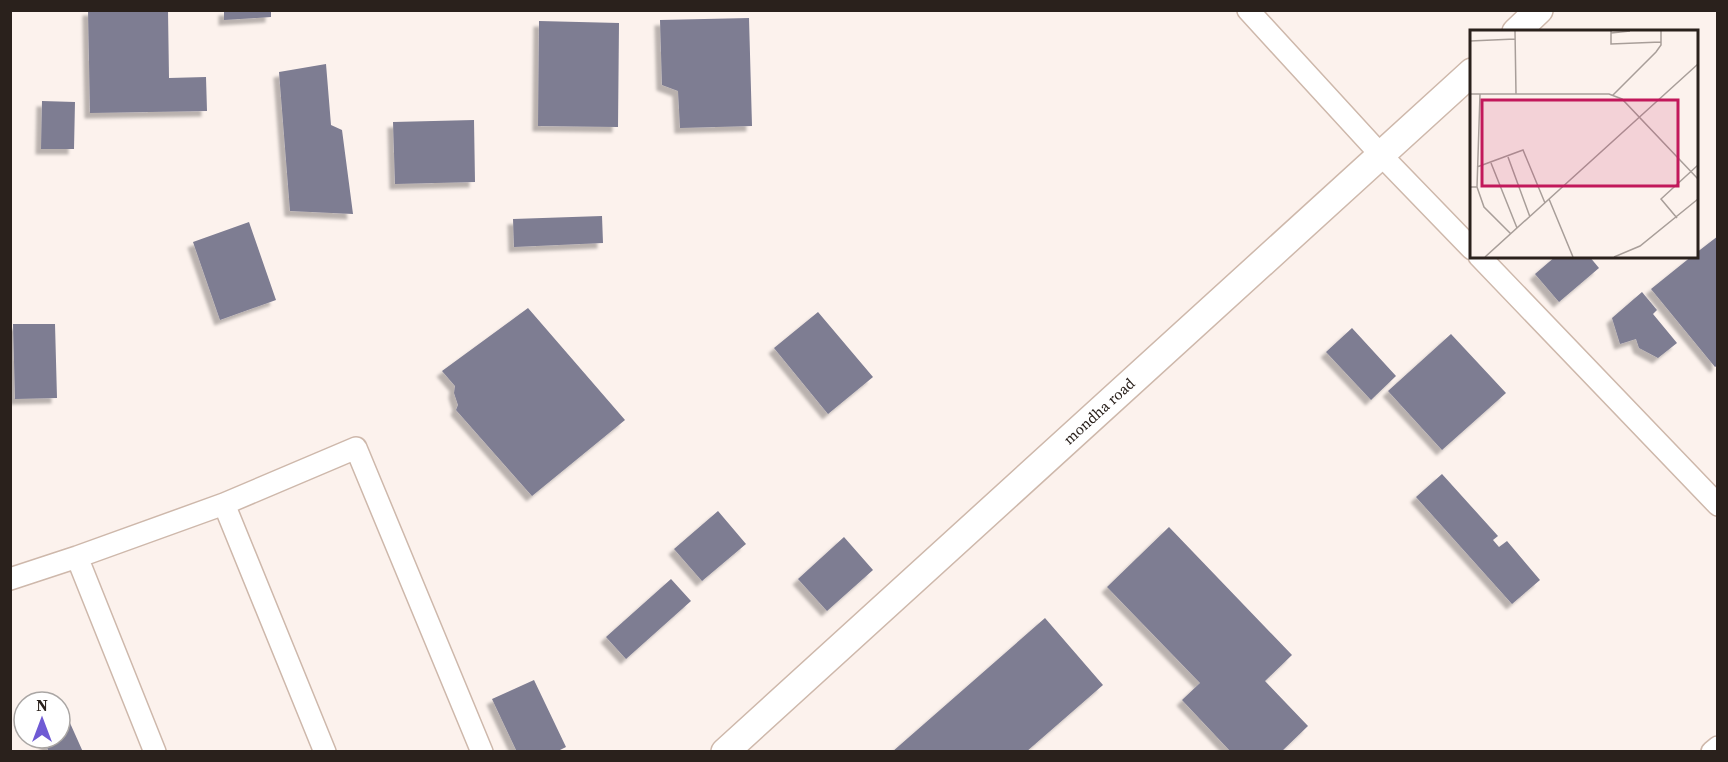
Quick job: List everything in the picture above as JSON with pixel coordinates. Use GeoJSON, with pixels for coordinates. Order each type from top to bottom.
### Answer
{"type":"FeatureCollection","features":[{"type":"Feature","properties":{"kind":"street"},"geometry":{"type":"LineString","coordinates":[[1248,10],[1381,155],[1470,247]]}},
{"type":"Feature","properties":{"kind":"street"},"geometry":{"type":"LineString","coordinates":[[1518,30],[1539,10]]}},
{"type":"Feature","properties":{"kind":"street","name":"mondha road"},"geometry":{"type":"LineString","coordinates":[[725,752],[1470,74]]}},
{"type":"Feature","properties":{"kind":"street"},"geometry":{"type":"LineString","coordinates":[[1481,258],[1718,505]]}},
{"type":"Feature","properties":{"kind":"street"},"geometry":{"type":"LineString","coordinates":[[10,579],[224,504],[356,448],[482,752]]}},
{"type":"Feature","properties":{"kind":"street"},"geometry":{"type":"LineString","coordinates":[[224,504],[325,752]]}},
{"type":"Feature","properties":{"kind":"street"},"geometry":{"type":"LineString","coordinates":[[76,557],[155,752]]}},
{"type":"Feature","properties":{"kind":"street"},"geometry":{"type":"LineString","coordinates":[[1712,752],[1718,747]]}},
{"type":"Feature","properties":{"kind":"building"},"geometry":{"type":"Polygon","coordinates":[[[88,10],[168,10],[169,78],[206,77],[207,111],[90,113],[88,10]]]}},
{"type":"Feature","properties":{"kind":"building"},"geometry":{"type":"Polygon","coordinates":[[[224,10],[271,10],[271,17],[224,20],[224,10]]]}},
{"type":"Feature","properties":{"kind":"building"},"geometry":{"type":"Polygon","coordinates":[[[749,18],[752,126],[680,128],[678,91],[662,85],[660,20],[749,18]]]}},
{"type":"Feature","properties":{"kind":"building"},"geometry":{"type":"Polygon","coordinates":[[[539,21],[619,23],[618,127],[538,126],[539,21]]]}},
{"type":"Feature","properties":{"kind":"building"},"geometry":{"type":"Polygon","coordinates":[[[326,64],[331,125],[342,130],[353,214],[290,211],[279,72],[326,64]]]}},
{"type":"Feature","properties":{"kind":"building"},"geometry":{"type":"Polygon","coordinates":[[[42,101],[75,102],[74,149],[41,149],[42,101]]]}},
{"type":"Feature","properties":{"kind":"building"},"geometry":{"type":"Polygon","coordinates":[[[474,120],[475,182],[395,184],[393,122],[474,120]]]}},
{"type":"Feature","properties":{"kind":"building"},"geometry":{"type":"Polygon","coordinates":[[[602,216],[603,243],[514,247],[513,219],[602,216]]]}},
{"type":"Feature","properties":{"kind":"building"},"geometry":{"type":"Polygon","coordinates":[[[249,222],[276,300],[220,320],[193,242],[249,222]]]}},
{"type":"Feature","properties":{"kind":"building"},"geometry":{"type":"Polygon","coordinates":[[[1718,236],[1718,365],[1715,367],[1651,289],[1690,258],[1698,258],[1698,251],[1718,236]]]}},
{"type":"Feature","properties":{"kind":"building"},"geometry":{"type":"Polygon","coordinates":[[[1554,258],[1591,258],[1599,268],[1559,302],[1535,274],[1554,258]]]}},
{"type":"Feature","properties":{"kind":"building"},"geometry":{"type":"Polygon","coordinates":[[[1642,292],[1657,310],[1653,314],[1677,343],[1658,358],[1639,348],[1636,339],[1620,344],[1612,318],[1642,292]]]}},
{"type":"Feature","properties":{"kind":"building"},"geometry":{"type":"Polygon","coordinates":[[[528,308],[625,420],[532,496],[456,410],[458,405],[454,393],[455,386],[442,371],[528,308]]]}},
{"type":"Feature","properties":{"kind":"building"},"geometry":{"type":"Polygon","coordinates":[[[818,312],[873,377],[828,414],[774,348],[818,312]]]}},
{"type":"Feature","properties":{"kind":"building"},"geometry":{"type":"Polygon","coordinates":[[[13,324],[55,324],[57,398],[15,399],[13,324]]]}},
{"type":"Feature","properties":{"kind":"building"},"geometry":{"type":"Polygon","coordinates":[[[1352,328],[1396,376],[1371,400],[1326,352],[1352,328]]]}},
{"type":"Feature","properties":{"kind":"building"},"geometry":{"type":"Polygon","coordinates":[[[1451,334],[1506,393],[1442,450],[1388,391],[1451,334]]]}},
{"type":"Feature","properties":{"kind":"building"},"geometry":{"type":"Polygon","coordinates":[[[1442,474],[1498,536],[1493,540],[1499,547],[1507,541],[1540,580],[1512,604],[1416,497],[1442,474]]]}},
{"type":"Feature","properties":{"kind":"building"},"geometry":{"type":"Polygon","coordinates":[[[718,511],[746,544],[702,581],[674,549],[718,511]]]}},
{"type":"Feature","properties":{"kind":"building"},"geometry":{"type":"Polygon","coordinates":[[[1169,527],[1292,655],[1265,681],[1308,726],[1281,752],[1231,752],[1182,700],[1200,683],[1107,587],[1169,527]]]}},
{"type":"Feature","properties":{"kind":"building"},"geometry":{"type":"Polygon","coordinates":[[[844,537],[873,570],[827,611],[798,579],[844,537]]]}},
{"type":"Feature","properties":{"kind":"building"},"geometry":{"type":"Polygon","coordinates":[[[671,579],[691,601],[626,659],[606,637],[671,579]]]}},
{"type":"Feature","properties":{"kind":"building"},"geometry":{"type":"Polygon","coordinates":[[[1045,618],[1103,685],[1026,752],[892,752],[1045,618]]]}},
{"type":"Feature","properties":{"kind":"building"},"geometry":{"type":"Polygon","coordinates":[[[534,680],[566,747],[556,752],[517,752],[492,699],[534,680]]]}},
{"type":"Feature","properties":{"kind":"building"},"geometry":{"type":"Polygon","coordinates":[[[72,727],[83,752],[49,752],[48,750],[72,750],[72,727]]]}}]}
